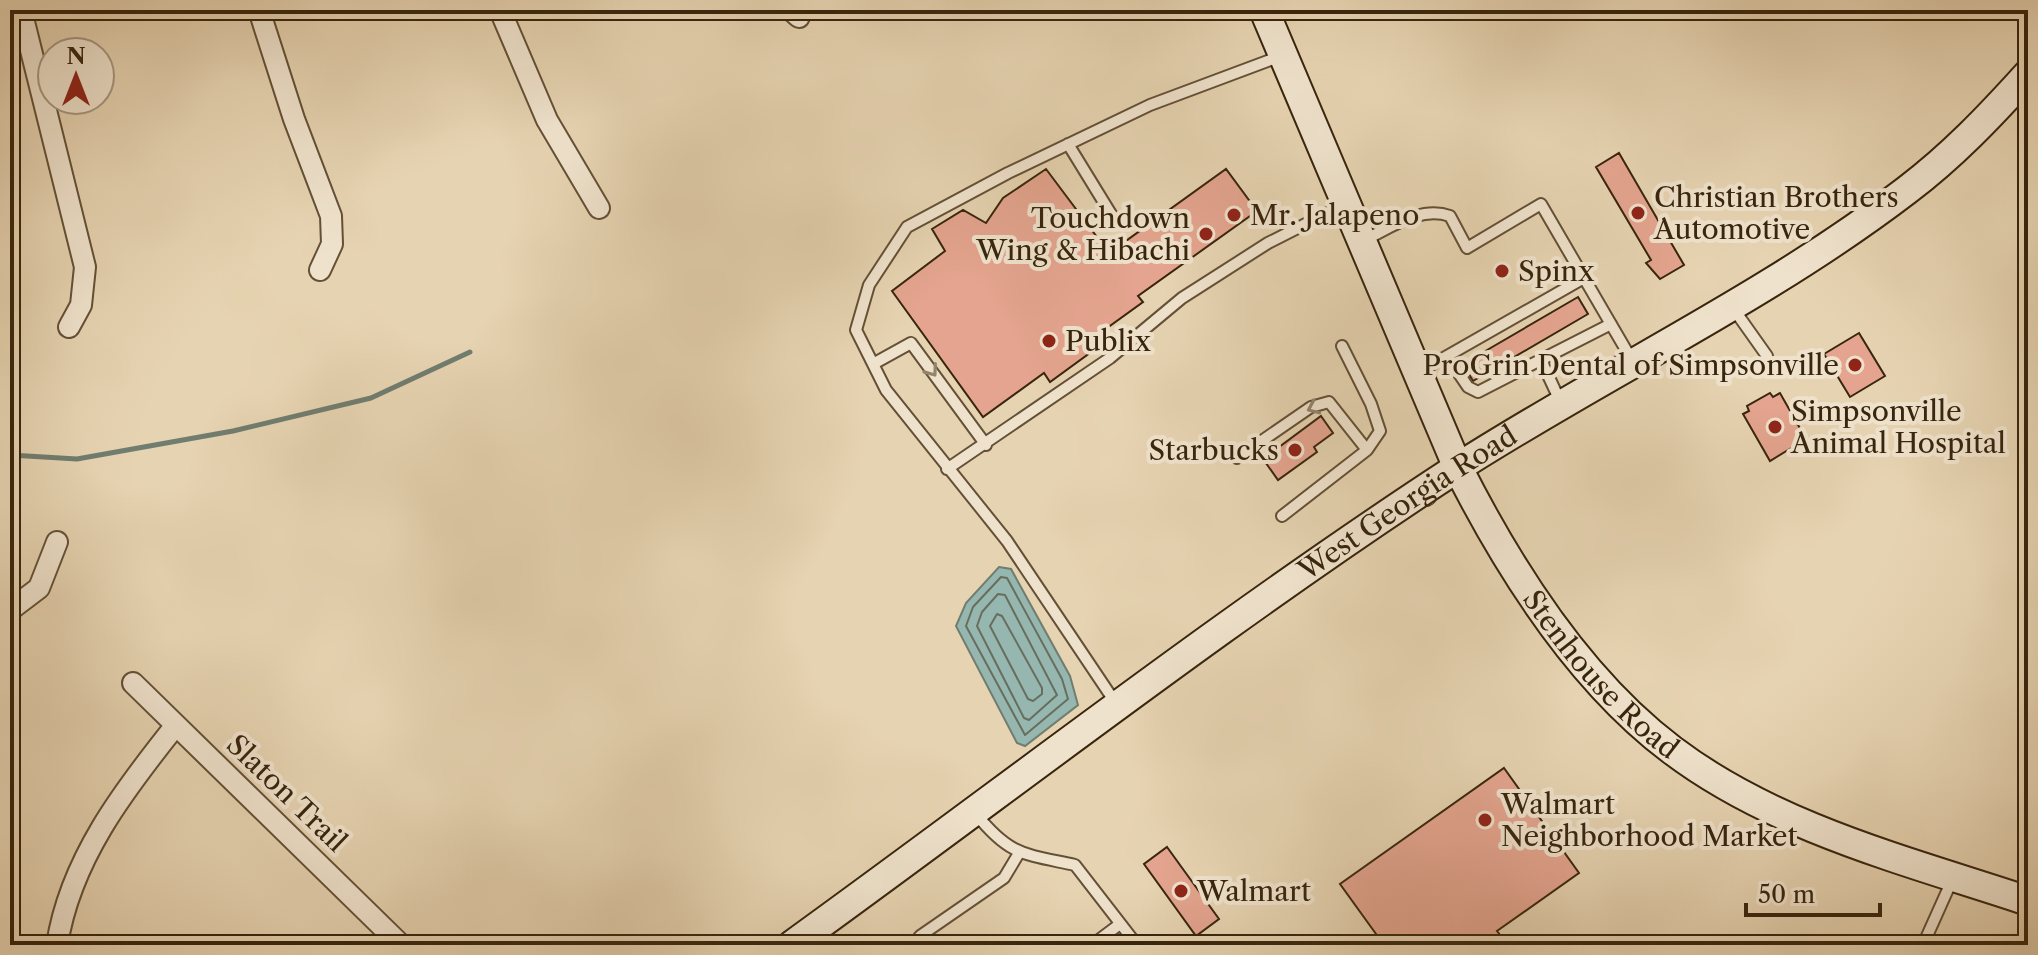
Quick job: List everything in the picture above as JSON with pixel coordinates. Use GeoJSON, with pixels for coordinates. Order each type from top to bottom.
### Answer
{"type":"FeatureCollection","features":[{"type":"Feature","properties":{"kind":"main road","name":"Stenhouse Road"},"geometry":{"type":"LineString","coordinates":[[1264,10],[1343,205],[1458,468],[1489,531],[1589,670],[1631,714],[1673,751],[1779,813],[2028,901]]}},
{"type":"Feature","properties":{"kind":"main road","name":"West Georgia Road"},"geometry":{"type":"LineString","coordinates":[[792,945],[1311,566],[1458,468],[1732,306],[1845,235],[1907,190],[1968,137],[2028,74]]}},
{"type":"Feature","properties":{"kind":"street"},"geometry":{"type":"LineString","coordinates":[[21,10],[85,267],[81,305],[69,327]]}},
{"type":"Feature","properties":{"kind":"street"},"geometry":{"type":"LineString","coordinates":[[259,10],[294,119],[331,216],[332,244],[320,270]]}},
{"type":"Feature","properties":{"kind":"street"},"geometry":{"type":"LineString","coordinates":[[500,10],[535,96],[599,208]]}},
{"type":"Feature","properties":{"kind":"street"},"geometry":{"type":"LineString","coordinates":[[10,610],[39,588],[57,542]]}},
{"type":"Feature","properties":{"kind":"street","name":"Slaton Trail"},"geometry":{"type":"LineString","coordinates":[[133,683],[401,945]]}},
{"type":"Feature","properties":{"kind":"street"},"geometry":{"type":"LineString","coordinates":[[57,945],[76,877],[96,837],[129,783],[176,725]]}},
{"type":"Feature","properties":{"kind":"lane"},"geometry":{"type":"LineString","coordinates":[[1118,707],[1007,541],[886,390],[856,330],[869,285],[907,227],[1150,105],[1281,56]]}},
{"type":"Feature","properties":{"kind":"lane"},"geometry":{"type":"LineString","coordinates":[[1068,144],[1111,214]]}},
{"type":"Feature","properties":{"kind":"lane"},"geometry":{"type":"LineString","coordinates":[[1360,242],[1417,215],[1436,211],[1450,216],[1467,248],[1541,204],[1634,363]]}},
{"type":"Feature","properties":{"kind":"lane"},"geometry":{"type":"LineString","coordinates":[[947,469],[1110,358],[1182,298],[1268,243],[1343,205]]}},
{"type":"Feature","properties":{"kind":"lane"},"geometry":{"type":"LineString","coordinates":[[1416,373],[1584,278]]}},
{"type":"Feature","properties":{"kind":"lane"},"geometry":{"type":"LineString","coordinates":[[1732,306],[1767,356]]}},
{"type":"Feature","properties":{"kind":"lane"},"geometry":{"type":"LineString","coordinates":[[1447,356],[1468,387],[1478,392],[1611,324]]}},
{"type":"Feature","properties":{"kind":"lane"},"geometry":{"type":"LineString","coordinates":[[873,364],[911,343],[986,445]]}},
{"type":"Feature","properties":{"kind":"lane"},"geometry":{"type":"LineString","coordinates":[[1282,516],[1367,450],[1380,431],[1371,404],[1342,346]]}},
{"type":"Feature","properties":{"kind":"lane"},"geometry":{"type":"LineString","coordinates":[[1541,360],[1563,406]]}},
{"type":"Feature","properties":{"kind":"lane"},"geometry":{"type":"LineString","coordinates":[[1237,458],[1311,407],[1329,402],[1367,450]]}},
{"type":"Feature","properties":{"kind":"lane"},"geometry":{"type":"LineString","coordinates":[[975,812],[999,842],[1019,853],[1075,865],[1137,945]]}},
{"type":"Feature","properties":{"kind":"lane"},"geometry":{"type":"LineString","coordinates":[[923,945],[920,936],[1004,878],[1019,853]]}},
{"type":"Feature","properties":{"kind":"lane"},"geometry":{"type":"LineString","coordinates":[[1923,945],[1954,876]]}},
{"type":"Feature","properties":{"kind":"lane"},"geometry":{"type":"LineString","coordinates":[[1092,945],[1120,924]]}},
{"type":"Feature","properties":{"kind":"water"},"geometry":{"type":"Polygon","coordinates":[[[999,567],[1011,569],[1070,676],[1078,705],[1025,746],[1017,743],[956,626],[966,603],[999,567]]]}},
{"type":"Feature","properties":{"kind":"building","name":"Christian Brothers Automotive"},"geometry":{"type":"Polygon","coordinates":[[[1619,153],[1684,265],[1660,279],[1646,263],[1651,260],[1596,167],[1619,153]]]}},
{"type":"Feature","properties":{"kind":"building"},"geometry":{"type":"Polygon","coordinates":[[[1046,169],[1109,253],[1226,169],[1257,211],[1138,296],[1143,302],[1103,331],[1109,339],[1050,382],[1044,373],[983,417],[892,291],[945,251],[932,229],[963,210],[986,223],[1003,198],[1046,169]]]}},
{"type":"Feature","properties":{"kind":"building","name":"Spinx"},"geometry":{"type":"Polygon","coordinates":[[[1578,297],[1588,314],[1473,381],[1463,364],[1578,297]]]}},
{"type":"Feature","properties":{"kind":"building","name":"ProGrin Dental of Simpsonville"},"geometry":{"type":"Polygon","coordinates":[[[1859,333],[1885,376],[1850,397],[1824,354],[1859,333]]]}},
{"type":"Feature","properties":{"kind":"building","name":"Simpsonville Animal Hospital"},"geometry":{"type":"Polygon","coordinates":[[[1770,393],[1773,397],[1780,393],[1806,439],[1770,461],[1743,414],[1749,411],[1747,406],[1770,393]]]}},
{"type":"Feature","properties":{"kind":"building","name":"Starbucks"},"geometry":{"type":"Polygon","coordinates":[[[1321,416],[1333,433],[1314,447],[1317,452],[1278,480],[1263,459],[1321,416]]]}},
{"type":"Feature","properties":{"kind":"building","name":"Walmart Neighborhood Market"},"geometry":{"type":"Polygon","coordinates":[[[1504,768],[1579,873],[1497,931],[1508,945],[1384,945],[1340,884],[1504,768]]]}},
{"type":"Feature","properties":{"kind":"building","name":"Walmart"},"geometry":{"type":"Polygon","coordinates":[[[1167,847],[1219,919],[1196,936],[1144,864],[1167,847]]]}},
{"type":"Feature","properties":{"kind":"waterway"},"geometry":{"type":"LineString","coordinates":[[10,455],[77,459],[233,431],[371,398],[470,352]]}},
{"type":"Feature","properties":{"kind":"place","name":"Christian Brothers Automotive"},"geometry":{"type":"Point","coordinates":[1638,213]}},
{"type":"Feature","properties":{"kind":"place","name":"Mr. Jalapeno"},"geometry":{"type":"Point","coordinates":[1234,215]}},
{"type":"Feature","properties":{"kind":"place","name":"Touchdown Wing & Hibachi"},"geometry":{"type":"Point","coordinates":[1206,234]}},
{"type":"Feature","properties":{"kind":"place","name":"Spinx"},"geometry":{"type":"Point","coordinates":[1502,271]}},
{"type":"Feature","properties":{"kind":"place","name":"Publix"},"geometry":{"type":"Point","coordinates":[1049,341]}},
{"type":"Feature","properties":{"kind":"place","name":"ProGrin Dental of Simpsonville"},"geometry":{"type":"Point","coordinates":[1855,365]}},
{"type":"Feature","properties":{"kind":"place","name":"Simpsonville Animal Hospital"},"geometry":{"type":"Point","coordinates":[1775,427]}},
{"type":"Feature","properties":{"kind":"place","name":"Starbucks"},"geometry":{"type":"Point","coordinates":[1295,450]}},
{"type":"Feature","properties":{"kind":"place","name":"Walmart Neighborhood Market"},"geometry":{"type":"Point","coordinates":[1485,820]}},
{"type":"Feature","properties":{"kind":"place","name":"Walmart"},"geometry":{"type":"Point","coordinates":[1181,891]}}]}
